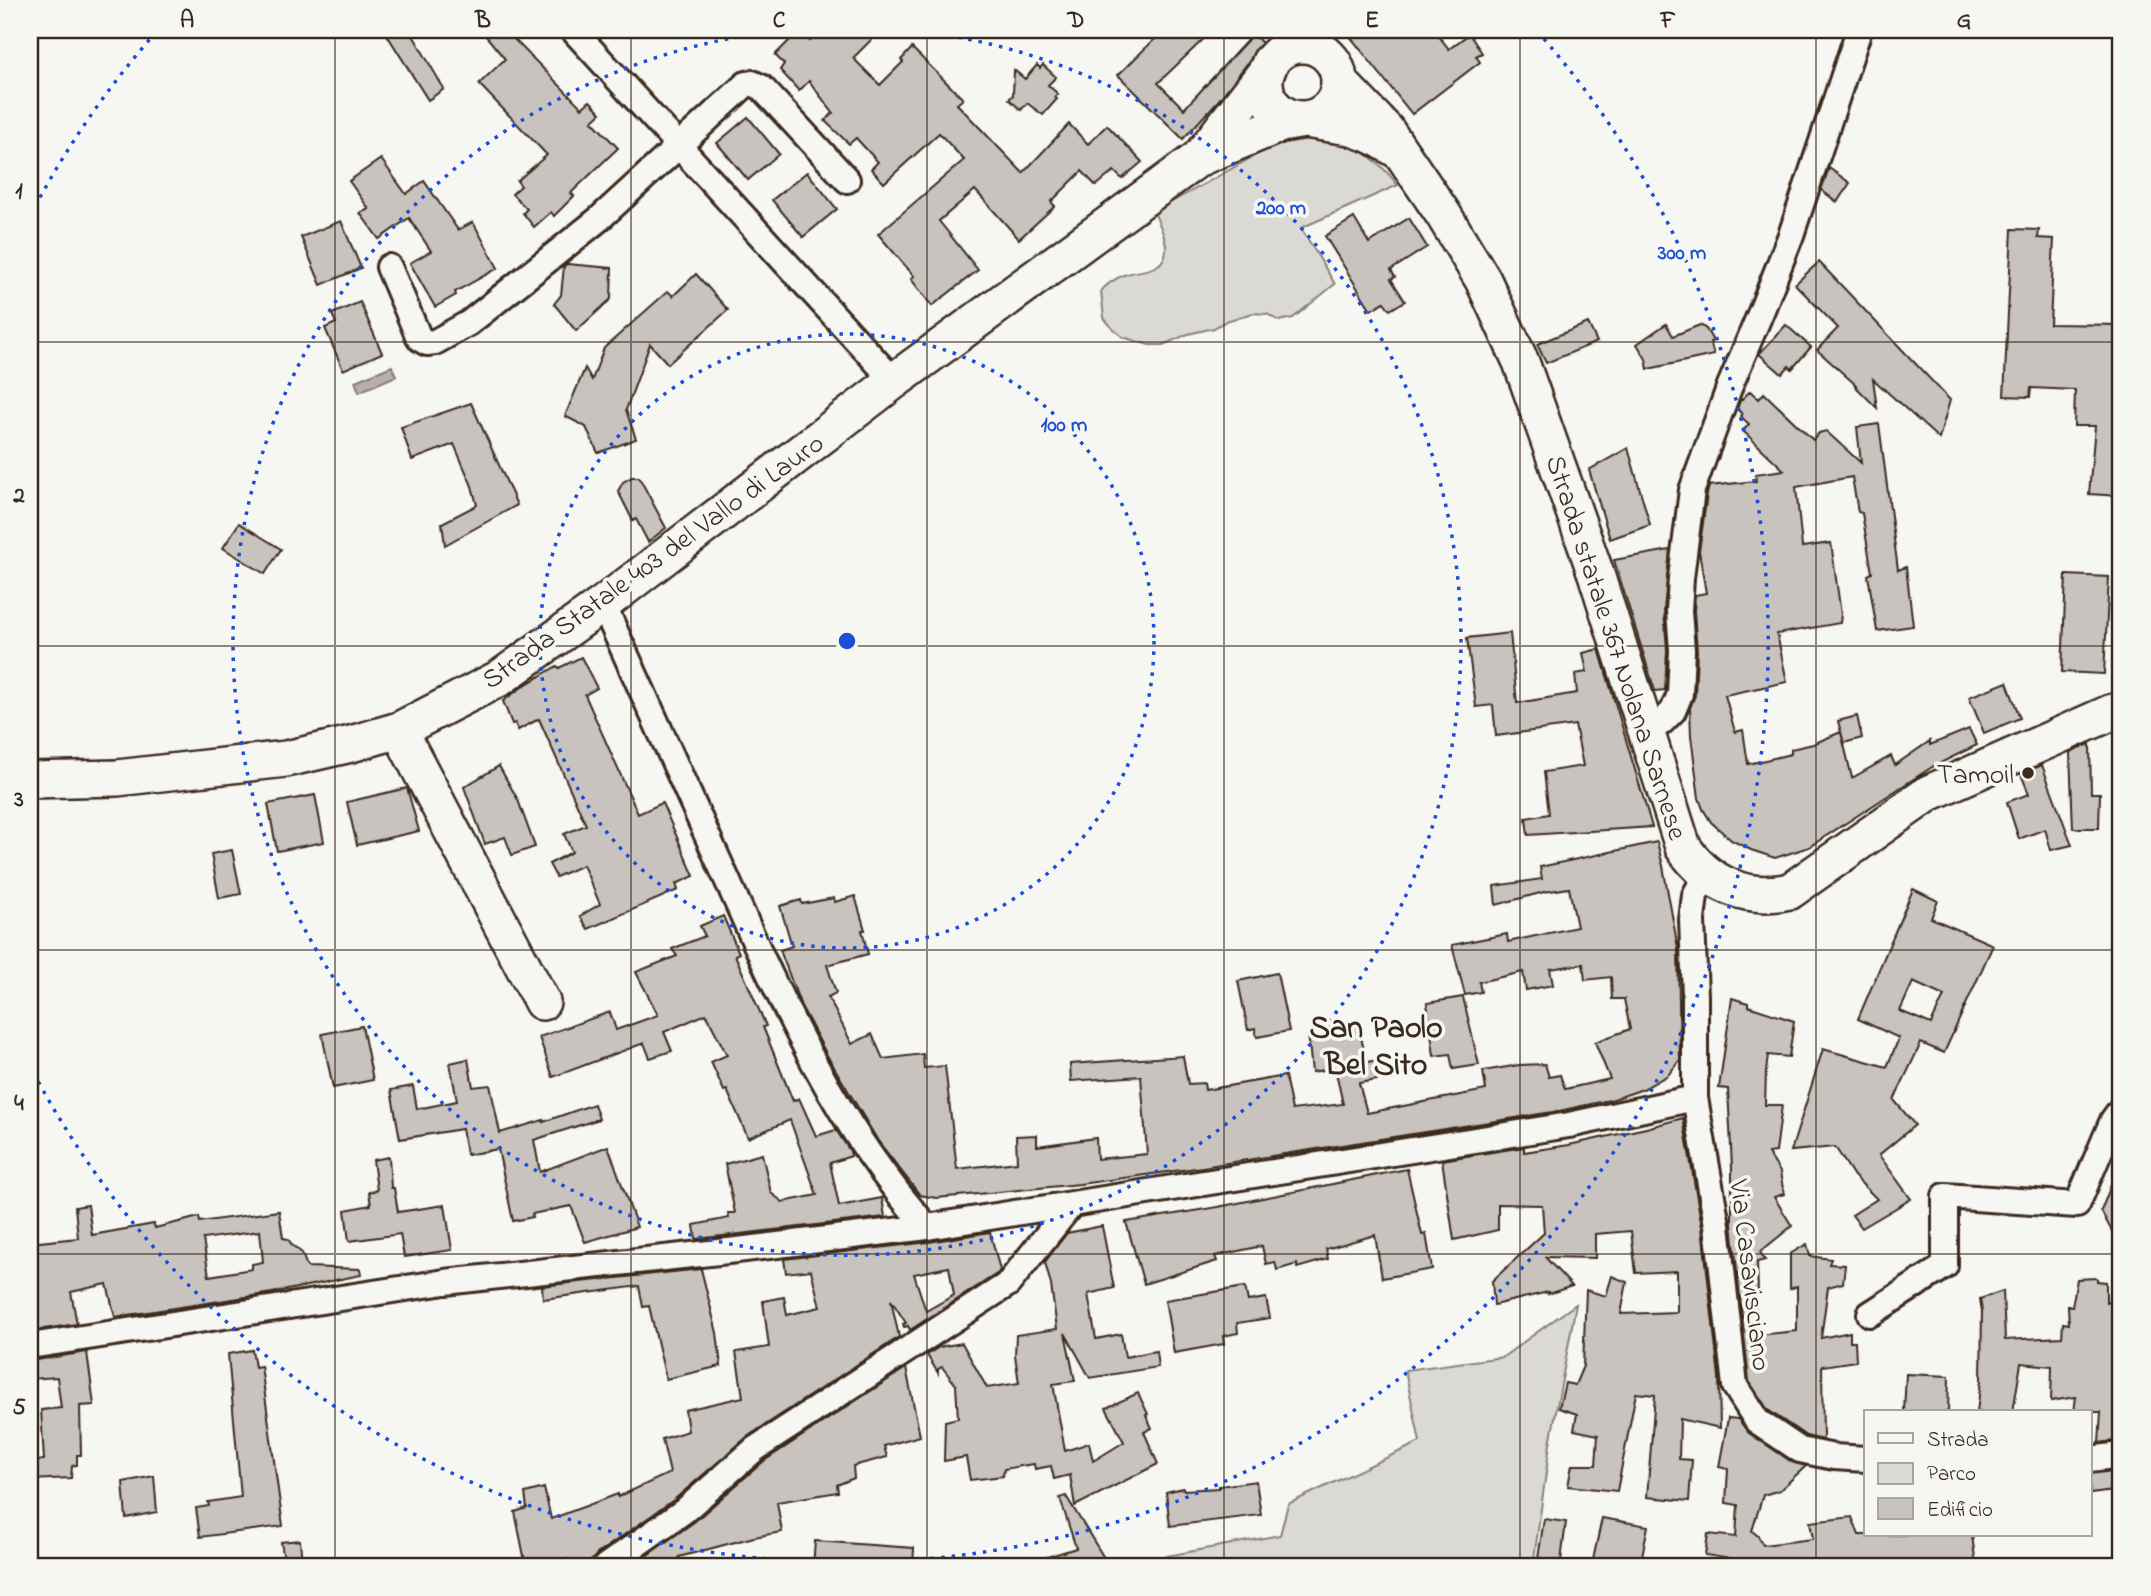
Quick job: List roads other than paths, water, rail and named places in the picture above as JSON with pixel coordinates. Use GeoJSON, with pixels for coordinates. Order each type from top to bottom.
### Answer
{"type":"FeatureCollection","features":[{"type":"Feature","properties":{"kind":"main road","name":"Strada Statale 403 del Vallo di Lauro"},"geometry":{"type":"LineString","coordinates":[[1199,158],[1268,69],[1276,41],[1275,30]]}},
{"type":"Feature","properties":{"kind":"main road"},"geometry":{"type":"LineString","coordinates":[[1313,40],[1335,64],[1339,82],[1338,93],[1333,103],[1316,117],[1294,119],[1284,115],[1269,100],[1266,90],[1268,69],[1273,59],[1281,52],[1290,47],[1311,46],[1313,40]]}},
{"type":"Feature","properties":{"kind":"main road","name":"Strada statale 367 Nolana Sarnese"},"geometry":{"type":"LineString","coordinates":[[1339,82],[1386,130],[1443,214],[1483,280],[1521,362],[1596,574],[1683,847],[1693,863],[1728,886],[1750,894],[1771,895],[1790,891],[1929,793],[2121,710]]}},
{"type":"Feature","properties":{"kind":"main road","name":"Strada Statale 403 del Vallo di Lauro"},"geometry":{"type":"LineString","coordinates":[[30,780],[117,778],[286,759],[400,730],[500,678],[603,604],[894,381],[1199,158],[1282,124],[1305,120],[1349,127],[1374,136],[1399,151]]}},
{"type":"Feature","properties":{"kind":"main road"},"geometry":{"type":"LineString","coordinates":[[400,730],[542,1002]]}},
{"type":"Feature","properties":{"kind":"street"},"geometry":{"type":"LineString","coordinates":[[573,30],[894,381]]}},
{"type":"Feature","properties":{"kind":"street"},"geometry":{"type":"LineString","coordinates":[[1646,730],[1661,723],[1674,711],[1680,694],[1682,650],[1679,611],[1692,490],[1729,388],[1791,234],[1859,30]]}},
{"type":"Feature","properties":{"kind":"street"},"geometry":{"type":"LineString","coordinates":[[389,267],[419,338],[427,343],[435,342],[469,323],[599,219],[746,84],[761,86],[847,180]]}},
{"type":"Feature","properties":{"kind":"street"},"geometry":{"type":"LineString","coordinates":[[603,604],[767,970],[830,1092],[843,1116],[897,1194],[927,1227]]}},
{"type":"Feature","properties":{"kind":"street","name":"Via Casavisciano"},"geometry":{"type":"LineString","coordinates":[[1707,874],[1695,895],[1692,920],[1695,1098],[1717,1225],[1735,1386],[1757,1421],[1800,1450],[1835,1457],[1864,1459]]}},
{"type":"Feature","properties":{"kind":"street"},"geometry":{"type":"LineString","coordinates":[[30,1346],[445,1282],[927,1227],[1569,1125],[1695,1098]]}},
{"type":"Feature","properties":{"kind":"street"},"geometry":{"type":"LineString","coordinates":[[1870,1314],[1945,1266],[1945,1196],[2077,1205],[2113,1120],[2121,1109]]}},
{"type":"Feature","properties":{"kind":"street"},"geometry":{"type":"LineString","coordinates":[[606,1566],[684,1511],[755,1450],[1008,1284],[1071,1205]]}},
{"type":"Feature","properties":{"kind":"street"},"geometry":{"type":"LineString","coordinates":[[2092,1459],[2121,1455]]}},
{"type":"Feature","properties":{"kind":"place","name":"Tamoil"},"geometry":{"type":"Point","coordinates":[2028,773]}},
{"type":"Feature","properties":{"kind":"district","name":"San Paolo Bel Sito"},"geometry":{"type":"Point","coordinates":[1376,1044]}}]}
